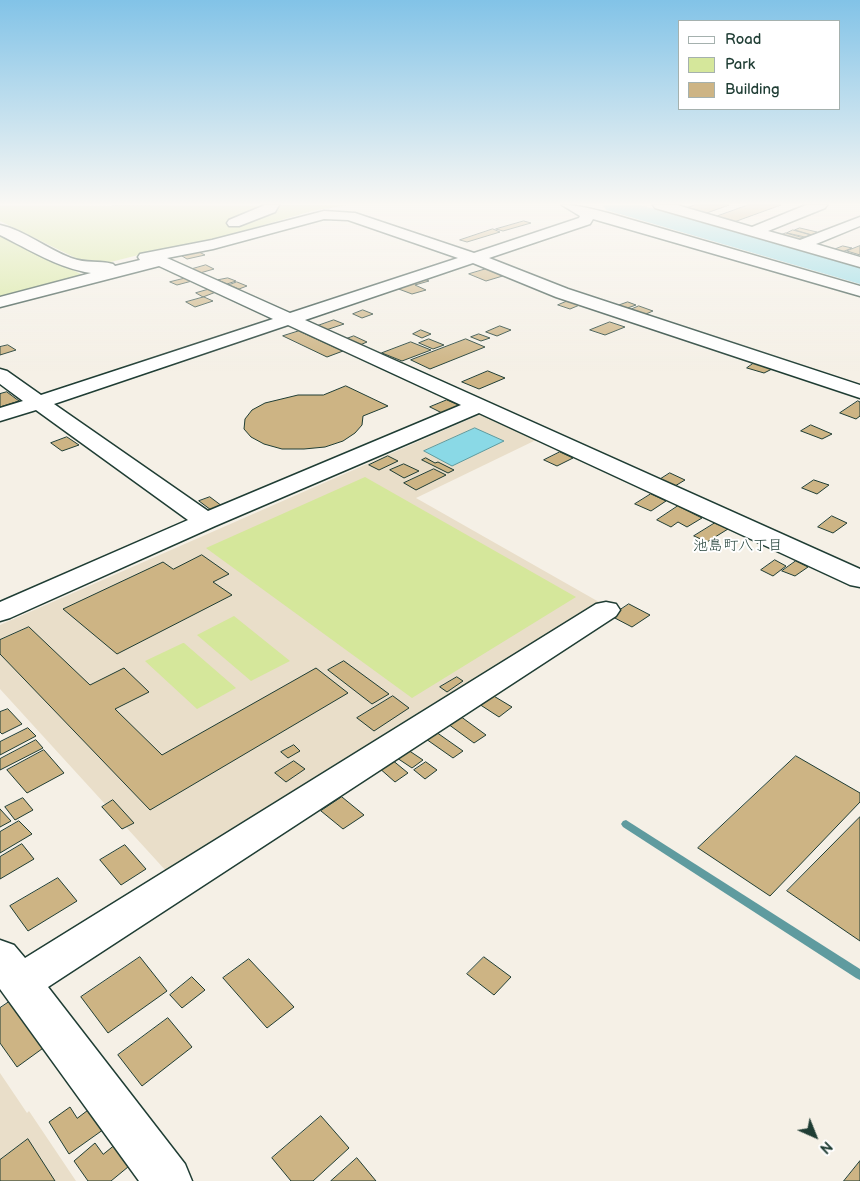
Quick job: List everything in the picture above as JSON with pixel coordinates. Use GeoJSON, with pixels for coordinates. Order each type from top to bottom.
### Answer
{"type":"FeatureCollection","features":[{"type":"Feature","properties":{"kind":"street"},"geometry":{"type":"LineString","coordinates":[[63,260],[94,274],[150,262],[161,262],[860,579]]}},
{"type":"Feature","properties":{"kind":"street"},"geometry":{"type":"LineString","coordinates":[[0,302],[140,260]]}},
{"type":"Feature","properties":{"kind":"street"},"geometry":{"type":"LineString","coordinates":[[0,415],[468,260]]}},
{"type":"Feature","properties":{"kind":"street"},"geometry":{"type":"LineString","coordinates":[[479,260],[562,293],[860,392]]}},
{"type":"Feature","properties":{"kind":"street"},"geometry":{"type":"LineString","coordinates":[[754,260],[860,291]]}},
{"type":"Feature","properties":{"kind":"street"},"geometry":{"type":"LineString","coordinates":[[0,375],[206,521]]}},
{"type":"Feature","properties":{"kind":"street"},"geometry":{"type":"LineString","coordinates":[[0,612],[206,521],[478,406]]}},
{"type":"Feature","properties":{"kind":"street"},"geometry":{"type":"LineString","coordinates":[[168,1181],[10,970],[606,610]]}},
{"type":"Feature","properties":{"kind":"shaded area"},"geometry":{"type":"Polygon","coordinates":[[[481,414],[536,440],[416,498],[599,602],[167,872],[0,689],[0,625],[481,414]]]}},
{"type":"Feature","properties":{"kind":"shaded area"},"geometry":{"type":"Polygon","coordinates":[[[0,1073],[27,1113],[29,1111],[76,1181],[0,1181],[0,1073]]]}},
{"type":"Feature","properties":{"kind":"green space"},"geometry":{"type":"Polygon","coordinates":[[[0,260],[53,260],[85,276],[0,299],[0,260]]]}},
{"type":"Feature","properties":{"kind":"green space"},"geometry":{"type":"Polygon","coordinates":[[[80,260],[118,260],[103,264],[86,263],[80,260]]]}},
{"type":"Feature","properties":{"kind":"green space"},"geometry":{"type":"Polygon","coordinates":[[[365,477],[576,597],[412,698],[206,548],[365,477]]]}},
{"type":"Feature","properties":{"kind":"green space"},"geometry":{"type":"Polygon","coordinates":[[[234,616],[290,661],[251,681],[197,635],[234,616]]]}},
{"type":"Feature","properties":{"kind":"green space"},"geometry":{"type":"Polygon","coordinates":[[[183,643],[236,688],[197,709],[145,661],[183,643]]]}},
{"type":"Feature","properties":{"kind":"water"},"geometry":{"type":"Polygon","coordinates":[[[475,428],[504,441],[452,466],[424,451],[475,428]]]}},
{"type":"Feature","properties":{"kind":"building"},"geometry":{"type":"Polygon","coordinates":[[[206,265],[214,269],[200,273],[192,269],[206,265]]]}},
{"type":"Feature","properties":{"kind":"building"},"geometry":{"type":"Polygon","coordinates":[[[489,268],[506,275],[486,281],[469,274],[489,268]]]}},
{"type":"Feature","properties":{"kind":"building"},"geometry":{"type":"Polygon","coordinates":[[[186,278],[192,281],[177,285],[170,282],[186,278]]]}},
{"type":"Feature","properties":{"kind":"building"},"geometry":{"type":"Polygon","coordinates":[[[228,278],[236,281],[227,284],[218,280],[228,278]]]}},
{"type":"Feature","properties":{"kind":"building"},"geometry":{"type":"Polygon","coordinates":[[[424,279],[429,281],[415,285],[426,290],[412,294],[396,288],[424,279]]]}},
{"type":"Feature","properties":{"kind":"building"},"geometry":{"type":"Polygon","coordinates":[[[237,282],[247,286],[239,289],[229,285],[237,282]]]}},
{"type":"Feature","properties":{"kind":"building"},"geometry":{"type":"Polygon","coordinates":[[[210,289],[216,292],[203,297],[196,293],[210,289]]]}},
{"type":"Feature","properties":{"kind":"building"},"geometry":{"type":"Polygon","coordinates":[[[204,297],[213,301],[195,307],[186,302],[204,297]]]}},
{"type":"Feature","properties":{"kind":"building"},"geometry":{"type":"Polygon","coordinates":[[[570,300],[582,304],[570,309],[558,305],[570,300]]]}},
{"type":"Feature","properties":{"kind":"building"},"geometry":{"type":"Polygon","coordinates":[[[628,302],[636,305],[622,310],[614,307],[628,302]]]}},
{"type":"Feature","properties":{"kind":"building"},"geometry":{"type":"Polygon","coordinates":[[[639,306],[653,311],[639,317],[625,312],[639,306]]]}},
{"type":"Feature","properties":{"kind":"building"},"geometry":{"type":"Polygon","coordinates":[[[363,310],[373,314],[362,318],[353,314],[363,310]]]}},
{"type":"Feature","properties":{"kind":"building"},"geometry":{"type":"Polygon","coordinates":[[[334,320],[344,324],[326,330],[317,326],[334,320]]]}},
{"type":"Feature","properties":{"kind":"building"},"geometry":{"type":"Polygon","coordinates":[[[610,322],[625,327],[605,335],[590,330],[610,322]]]}},
{"type":"Feature","properties":{"kind":"building"},"geometry":{"type":"Polygon","coordinates":[[[500,326],[511,330],[497,336],[486,332],[500,326]]]}},
{"type":"Feature","properties":{"kind":"building"},"geometry":{"type":"Polygon","coordinates":[[[421,330],[431,334],[422,338],[413,334],[421,330]]]}},
{"type":"Feature","properties":{"kind":"building"},"geometry":{"type":"Polygon","coordinates":[[[299,331],[343,351],[327,357],[283,336],[299,331]]]}},
{"type":"Feature","properties":{"kind":"building"},"geometry":{"type":"Polygon","coordinates":[[[479,334],[490,338],[481,341],[471,337],[479,334]]]}},
{"type":"Feature","properties":{"kind":"building"},"geometry":{"type":"Polygon","coordinates":[[[354,336],[367,342],[360,345],[346,339],[354,336]]]}},
{"type":"Feature","properties":{"kind":"building"},"geometry":{"type":"Polygon","coordinates":[[[429,339],[444,345],[433,349],[419,343],[429,339]]]}},
{"type":"Feature","properties":{"kind":"building"},"geometry":{"type":"Polygon","coordinates":[[[466,339],[485,347],[430,369],[411,360],[466,339]]]}},
{"type":"Feature","properties":{"kind":"building"},"geometry":{"type":"Polygon","coordinates":[[[411,342],[431,350],[402,361],[382,353],[411,342]]]}},
{"type":"Feature","properties":{"kind":"building"},"geometry":{"type":"Polygon","coordinates":[[[8,345],[16,350],[0,355],[0,347],[8,345]]]}},
{"type":"Feature","properties":{"kind":"building"},"geometry":{"type":"Polygon","coordinates":[[[754,363],[772,369],[764,373],[747,368],[754,363]]]}},
{"type":"Feature","properties":{"kind":"building"},"geometry":{"type":"Polygon","coordinates":[[[488,371],[505,378],[479,389],[462,382],[488,371]]]}},
{"type":"Feature","properties":{"kind":"building"},"geometry":{"type":"Polygon","coordinates":[[[346,386],[388,406],[363,416],[362,425],[355,433],[343,441],[325,447],[282,449],[264,444],[251,437],[244,429],[245,419],[252,410],[265,403],[298,395],[323,395],[346,386]]]}},
{"type":"Feature","properties":{"kind":"building"},"geometry":{"type":"Polygon","coordinates":[[[7,392],[19,401],[0,407],[0,394],[7,392]]]}},
{"type":"Feature","properties":{"kind":"building"},"geometry":{"type":"Polygon","coordinates":[[[447,400],[463,407],[446,415],[430,407],[447,400]]]}},
{"type":"Feature","properties":{"kind":"building"},"geometry":{"type":"Polygon","coordinates":[[[858,401],[860,402],[860,416],[856,419],[840,413],[858,401]]]}},
{"type":"Feature","properties":{"kind":"building"},"geometry":{"type":"Polygon","coordinates":[[[811,425],[832,434],[822,439],[801,431],[811,425]]]}},
{"type":"Feature","properties":{"kind":"building"},"geometry":{"type":"Polygon","coordinates":[[[67,437],[79,445],[62,451],[51,443],[67,437]]]}},
{"type":"Feature","properties":{"kind":"building"},"geometry":{"type":"Polygon","coordinates":[[[560,452],[573,458],[557,466],[544,460],[560,452]]]}},
{"type":"Feature","properties":{"kind":"building"},"geometry":{"type":"Polygon","coordinates":[[[388,456],[398,461],[379,470],[369,465],[388,456]]]}},
{"type":"Feature","properties":{"kind":"building"},"geometry":{"type":"Polygon","coordinates":[[[426,458],[454,470],[448,473],[422,460],[426,458]]]}},
{"type":"Feature","properties":{"kind":"building"},"geometry":{"type":"Polygon","coordinates":[[[404,464],[419,471],[404,478],[390,470],[404,464]]]}},
{"type":"Feature","properties":{"kind":"building"},"geometry":{"type":"Polygon","coordinates":[[[434,469],[446,475],[416,490],[404,483],[434,469]]]}},
{"type":"Feature","properties":{"kind":"building"},"geometry":{"type":"Polygon","coordinates":[[[670,473],[685,480],[675,486],[659,480],[670,473]]]}},
{"type":"Feature","properties":{"kind":"building"},"geometry":{"type":"Polygon","coordinates":[[[814,480],[829,485],[817,494],[802,488],[814,480]]]}},
{"type":"Feature","properties":{"kind":"building"},"geometry":{"type":"Polygon","coordinates":[[[651,494],[666,501],[651,511],[635,504],[651,494]]]}},
{"type":"Feature","properties":{"kind":"building"},"geometry":{"type":"Polygon","coordinates":[[[210,497],[222,506],[211,510],[199,501],[210,497]]]}},
{"type":"Feature","properties":{"kind":"building"},"geometry":{"type":"Polygon","coordinates":[[[678,506],[702,518],[687,527],[678,522],[671,527],[657,520],[678,506]]]}},
{"type":"Feature","properties":{"kind":"building"},"geometry":{"type":"Polygon","coordinates":[[[832,516],[847,523],[833,533],[818,527],[832,516]]]}},
{"type":"Feature","properties":{"kind":"building"},"geometry":{"type":"Polygon","coordinates":[[[715,523],[728,529],[707,542],[694,536],[715,523]]]}},
{"type":"Feature","properties":{"kind":"building"},"geometry":{"type":"Polygon","coordinates":[[[202,555],[229,574],[213,582],[232,595],[117,654],[63,609],[163,562],[173,569],[202,555]]]}},
{"type":"Feature","properties":{"kind":"building"},"geometry":{"type":"Polygon","coordinates":[[[775,560],[786,566],[773,576],[761,570],[775,560]]]}},
{"type":"Feature","properties":{"kind":"building"},"geometry":{"type":"Polygon","coordinates":[[[796,561],[808,567],[795,576],[782,571],[796,561]]]}},
{"type":"Feature","properties":{"kind":"building"},"geometry":{"type":"Polygon","coordinates":[[[629,604],[650,615],[632,627],[611,616],[629,604]]]}},
{"type":"Feature","properties":{"kind":"building"},"geometry":{"type":"Polygon","coordinates":[[[29,627],[90,685],[124,668],[149,692],[115,709],[162,755],[316,668],[348,693],[150,810],[0,654],[0,640],[29,627]]]}},
{"type":"Feature","properties":{"kind":"building"},"geometry":{"type":"Polygon","coordinates":[[[344,661],[389,694],[372,704],[328,670],[344,661]]]}},
{"type":"Feature","properties":{"kind":"building"},"geometry":{"type":"Polygon","coordinates":[[[457,677],[463,681],[447,692],[440,687],[457,677]]]}},
{"type":"Feature","properties":{"kind":"building"},"geometry":{"type":"Polygon","coordinates":[[[492,695],[512,707],[499,717],[479,704],[492,695]]]}},
{"type":"Feature","properties":{"kind":"building"},"geometry":{"type":"Polygon","coordinates":[[[393,696],[409,708],[374,731],[357,718],[393,696]]]}},
{"type":"Feature","properties":{"kind":"building"},"geometry":{"type":"Polygon","coordinates":[[[8,709],[22,724],[2,734],[0,732],[0,712],[8,709]]]}},
{"type":"Feature","properties":{"kind":"building"},"geometry":{"type":"Polygon","coordinates":[[[460,716],[486,735],[474,743],[448,724],[460,716]]]}},
{"type":"Feature","properties":{"kind":"building"},"geometry":{"type":"Polygon","coordinates":[[[28,728],[36,736],[0,755],[0,742],[28,728]]]}},
{"type":"Feature","properties":{"kind":"building"},"geometry":{"type":"Polygon","coordinates":[[[436,732],[463,751],[453,758],[426,739],[436,732]]]}},
{"type":"Feature","properties":{"kind":"building"},"geometry":{"type":"Polygon","coordinates":[[[36,740],[43,748],[0,770],[0,759],[36,740]]]}},
{"type":"Feature","properties":{"kind":"building"},"geometry":{"type":"Polygon","coordinates":[[[294,745],[300,751],[288,758],[281,752],[294,745]]]}},
{"type":"Feature","properties":{"kind":"building"},"geometry":{"type":"Polygon","coordinates":[[[44,750],[64,773],[27,793],[7,770],[44,750]]]}},
{"type":"Feature","properties":{"kind":"building"},"geometry":{"type":"Polygon","coordinates":[[[408,750],[423,760],[412,768],[397,758],[408,750]]]}},
{"type":"Feature","properties":{"kind":"building"},"geometry":{"type":"Polygon","coordinates":[[[796,756],[860,793],[860,802],[770,896],[698,848],[796,756]]]}},
{"type":"Feature","properties":{"kind":"building"},"geometry":{"type":"Polygon","coordinates":[[[391,759],[408,773],[395,782],[378,767],[391,759]]]}},
{"type":"Feature","properties":{"kind":"building"},"geometry":{"type":"Polygon","coordinates":[[[294,761],[305,769],[286,782],[275,773],[294,761]]]}},
{"type":"Feature","properties":{"kind":"building"},"geometry":{"type":"Polygon","coordinates":[[[426,762],[437,770],[425,779],[414,770],[426,762]]]}},
{"type":"Feature","properties":{"kind":"building"},"geometry":{"type":"Polygon","coordinates":[[[342,797],[364,815],[343,829],[321,811],[342,797]]]}},
{"type":"Feature","properties":{"kind":"building"},"geometry":{"type":"Polygon","coordinates":[[[23,798],[33,810],[15,820],[5,807],[23,798]]]}},
{"type":"Feature","properties":{"kind":"building"},"geometry":{"type":"Polygon","coordinates":[[[113,800],[134,823],[122,829],[102,807],[113,800]]]}},
{"type":"Feature","properties":{"kind":"building"},"geometry":{"type":"Polygon","coordinates":[[[0,809],[11,821],[0,827],[0,809]]]}},
{"type":"Feature","properties":{"kind":"building"},"geometry":{"type":"Polygon","coordinates":[[[860,817],[860,941],[787,891],[860,817]]]}},
{"type":"Feature","properties":{"kind":"building"},"geometry":{"type":"Polygon","coordinates":[[[19,821],[32,834],[0,853],[0,832],[19,821]]]}},
{"type":"Feature","properties":{"kind":"building"},"geometry":{"type":"Polygon","coordinates":[[[22,844],[34,859],[0,879],[0,857],[22,844]]]}},
{"type":"Feature","properties":{"kind":"building"},"geometry":{"type":"Polygon","coordinates":[[[125,845],[146,869],[121,885],[100,860],[125,845]]]}},
{"type":"Feature","properties":{"kind":"building"},"geometry":{"type":"Polygon","coordinates":[[[58,878],[77,901],[28,931],[10,906],[58,878]]]}},
{"type":"Feature","properties":{"kind":"building"},"geometry":{"type":"Polygon","coordinates":[[[140,957],[167,991],[108,1033],[81,997],[140,957]]]}},
{"type":"Feature","properties":{"kind":"building"},"geometry":{"type":"Polygon","coordinates":[[[484,957],[511,977],[494,995],[467,974],[484,957]]]}},
{"type":"Feature","properties":{"kind":"building"},"geometry":{"type":"Polygon","coordinates":[[[249,959],[294,1007],[267,1028],[223,978],[249,959]]]}},
{"type":"Feature","properties":{"kind":"building"},"geometry":{"type":"Polygon","coordinates":[[[192,977],[205,990],[182,1008],[170,995],[192,977]]]}},
{"type":"Feature","properties":{"kind":"building"},"geometry":{"type":"Polygon","coordinates":[[[12,1000],[46,1046],[17,1067],[0,1043],[0,1008],[12,1000]]]}},
{"type":"Feature","properties":{"kind":"building"},"geometry":{"type":"Polygon","coordinates":[[[168,1018],[192,1047],[142,1086],[118,1055],[168,1018]]]}},
{"type":"Feature","properties":{"kind":"building"},"geometry":{"type":"Polygon","coordinates":[[[94,1106],[107,1127],[69,1154],[49,1122],[70,1107],[77,1118],[94,1106]]]}},
{"type":"Feature","properties":{"kind":"building"},"geometry":{"type":"Polygon","coordinates":[[[321,1116],[349,1148],[313,1181],[291,1181],[272,1158],[321,1116]]]}},
{"type":"Feature","properties":{"kind":"building"},"geometry":{"type":"Polygon","coordinates":[[[28,1139],[55,1181],[0,1181],[0,1160],[28,1139]]]}},
{"type":"Feature","properties":{"kind":"building"},"geometry":{"type":"Polygon","coordinates":[[[119,1142],[134,1162],[111,1181],[88,1181],[74,1161],[95,1143],[103,1154],[119,1142]]]}},
{"type":"Feature","properties":{"kind":"building"},"geometry":{"type":"Polygon","coordinates":[[[357,1158],[376,1181],[331,1181],[357,1158]]]}},
{"type":"Feature","properties":{"kind":"building"},"geometry":{"type":"Polygon","coordinates":[[[860,1161],[860,1181],[844,1181],[860,1161]]]}},
{"type":"Feature","properties":{"kind":"waterway"},"geometry":{"type":"LineString","coordinates":[[805,260],[860,276]]}},
{"type":"Feature","properties":{"kind":"waterway"},"geometry":{"type":"LineString","coordinates":[[626,824],[860,975]]}},
{"type":"Feature","properties":{"kind":"district","name":"池島町八丁目"},"geometry":{"type":"Point","coordinates":[738,546]}}]}
